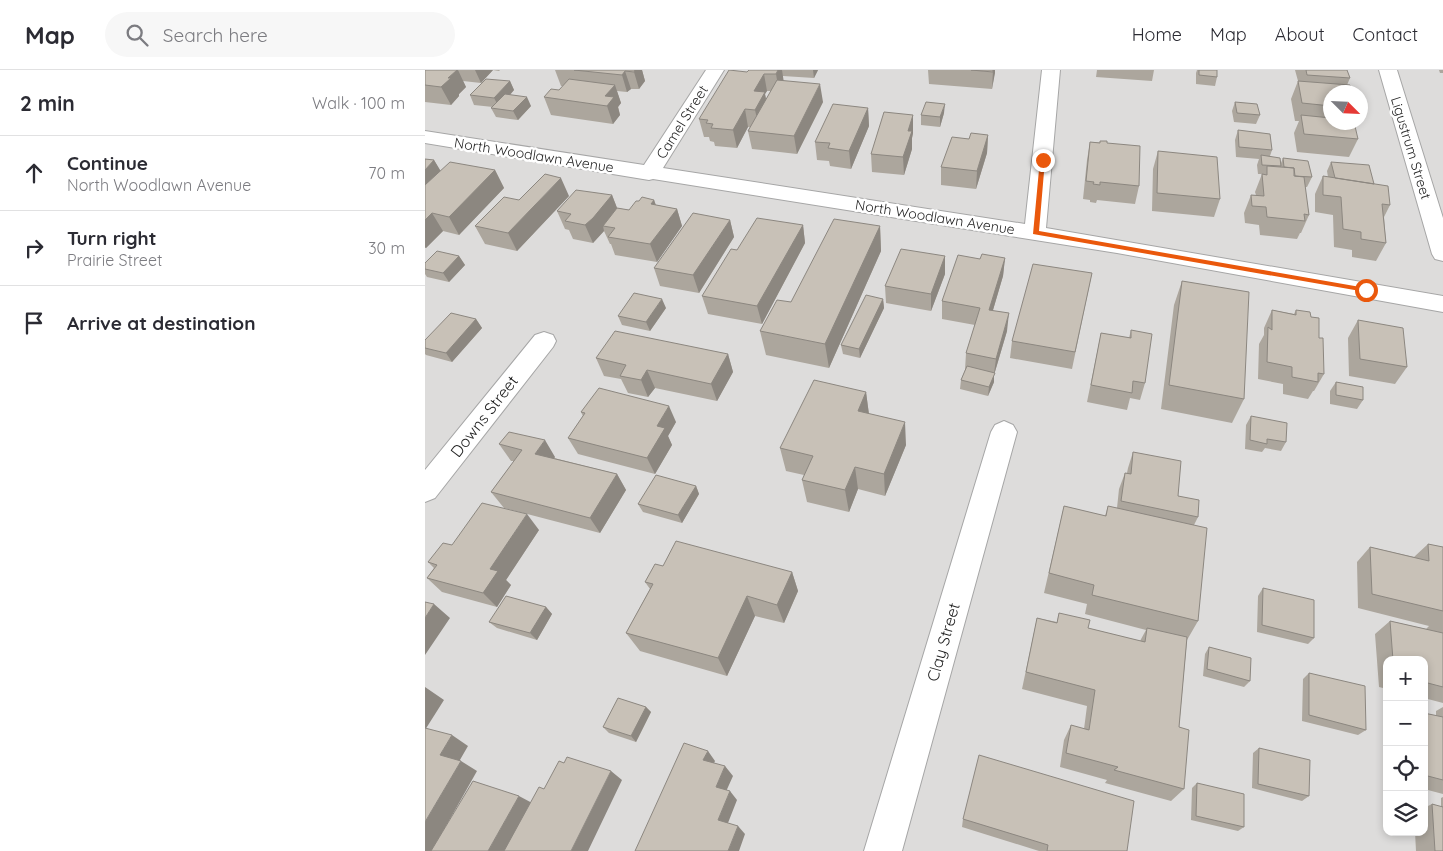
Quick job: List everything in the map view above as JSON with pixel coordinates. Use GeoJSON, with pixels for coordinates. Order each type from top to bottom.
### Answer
{"type":"FeatureCollection","features":[{"type":"Feature","properties":{"kind":"street","name":"Camel Street"},"geometry":{"type":"LineString","coordinates":[[649,174],[715,70]]}},
{"type":"Feature","properties":{"kind":"street"},"geometry":{"type":"LineString","coordinates":[[1035,233],[1051,70]]}},
{"type":"Feature","properties":{"kind":"street","name":"Ligustrum Street"},"geometry":{"type":"LineString","coordinates":[[1389,70],[1443,254]]}},
{"type":"Feature","properties":{"kind":"street","name":"North Woodlawn Avenue"},"geometry":{"type":"LineString","coordinates":[[425,137],[649,174],[1035,233],[1443,304]]}},
{"type":"Feature","properties":{"kind":"street","name":"Downs Street"},"geometry":{"type":"LineString","coordinates":[[425,490],[543,341]]}},
{"type":"Feature","properties":{"kind":"street","name":"Clay Street"},"geometry":{"type":"LineString","coordinates":[[883,851],[1004,432]]}},
{"type":"Feature","properties":{"kind":"shaded area"},"geometry":{"type":"Polygon","coordinates":[[[425,70],[1443,70],[1443,851],[425,851],[425,70]]]}},
{"type":"Feature","properties":{"kind":"building"},"geometry":{"type":"Polygon","coordinates":[[[425,70],[457,70],[441,87],[425,85],[425,70]]]}},
{"type":"Feature","properties":{"kind":"building"},"geometry":{"type":"Polygon","coordinates":[[[574,70],[635,70],[634,72],[625,71],[622,75],[574,70]]]}},
{"type":"Feature","properties":{"kind":"building"},"geometry":{"type":"Polygon","coordinates":[[[729,70],[747,72],[749,70],[778,70],[776,74],[764,74],[754,91],[765,92],[755,110],[745,109],[733,130],[711,128],[713,124],[706,123],[708,120],[699,119],[729,70]]]}},
{"type":"Feature","properties":{"kind":"building"},"geometry":{"type":"Polygon","coordinates":[[[971,70],[993,70],[993,72],[971,70]]]}},
{"type":"Feature","properties":{"kind":"building"},"geometry":{"type":"Polygon","coordinates":[[[1199,70],[1217,70],[1217,77],[1199,75],[1199,70]]]}},
{"type":"Feature","properties":{"kind":"building"},"geometry":{"type":"Polygon","coordinates":[[[1306,70],[1347,70],[1350,78],[1307,75],[1306,70]]]}},
{"type":"Feature","properties":{"kind":"building"},"geometry":{"type":"Polygon","coordinates":[[[486,79],[510,81],[494,98],[470,95],[486,79]]]}},
{"type":"Feature","properties":{"kind":"building"},"geometry":{"type":"Polygon","coordinates":[[[569,79],[615,85],[605,96],[614,97],[607,106],[544,97],[551,89],[559,90],[569,79]]]}},
{"type":"Feature","properties":{"kind":"building"},"geometry":{"type":"Polygon","coordinates":[[[777,80],[820,84],[794,136],[748,131],[777,80]]]}},
{"type":"Feature","properties":{"kind":"building"},"geometry":{"type":"Polygon","coordinates":[[[1298,81],[1350,85],[1323,85],[1323,105],[1302,103],[1298,81]]]}},
{"type":"Feature","properties":{"kind":"building"},"geometry":{"type":"Polygon","coordinates":[[[505,94],[527,97],[513,111],[491,108],[505,94]]]}},
{"type":"Feature","properties":{"kind":"building"},"geometry":{"type":"Polygon","coordinates":[[[926,102],[945,104],[940,117],[921,115],[926,102]]]}},
{"type":"Feature","properties":{"kind":"building"},"geometry":{"type":"Polygon","coordinates":[[[1235,102],[1257,104],[1260,115],[1237,113],[1235,102]]]}},
{"type":"Feature","properties":{"kind":"building"},"geometry":{"type":"Polygon","coordinates":[[[833,104],[868,108],[849,151],[828,148],[830,143],[815,142],[833,104]]]}},
{"type":"Feature","properties":{"kind":"building"},"geometry":{"type":"Polygon","coordinates":[[[884,112],[913,115],[908,131],[912,131],[903,157],[871,154],[884,112]]]}},
{"type":"Feature","properties":{"kind":"building"},"geometry":{"type":"Polygon","coordinates":[[[1301,115],[1323,117],[1323,130],[1356,130],[1358,139],[1304,134],[1301,115]]]}},
{"type":"Feature","properties":{"kind":"building"},"geometry":{"type":"Polygon","coordinates":[[[1238,130],[1270,134],[1272,150],[1239,147],[1238,130]]]}},
{"type":"Feature","properties":{"kind":"building"},"geometry":{"type":"Polygon","coordinates":[[[971,133],[988,135],[977,171],[941,167],[952,137],[969,139],[971,133]]]}},
{"type":"Feature","properties":{"kind":"building"},"geometry":{"type":"Polygon","coordinates":[[[1100,141],[1140,146],[1139,186],[1100,182],[1100,185],[1086,181],[1090,142],[1100,143],[1100,141]]]}},
{"type":"Feature","properties":{"kind":"building"},"geometry":{"type":"Polygon","coordinates":[[[1158,151],[1217,157],[1220,199],[1157,193],[1158,151]]]}},
{"type":"Feature","properties":{"kind":"building"},"geometry":{"type":"Polygon","coordinates":[[[1261,155],[1280,158],[1281,166],[1262,165],[1261,155]]]}},
{"type":"Feature","properties":{"kind":"building"},"geometry":{"type":"Polygon","coordinates":[[[1283,158],[1308,161],[1312,177],[1294,176],[1294,168],[1284,167],[1283,158]]]}},
{"type":"Feature","properties":{"kind":"building"},"geometry":{"type":"Polygon","coordinates":[[[425,159],[434,160],[425,170],[425,159]]]}},
{"type":"Feature","properties":{"kind":"building"},"geometry":{"type":"Polygon","coordinates":[[[450,162],[495,170],[449,217],[432,213],[425,220],[425,185],[450,162]]]}},
{"type":"Feature","properties":{"kind":"building"},"geometry":{"type":"Polygon","coordinates":[[[1331,162],[1369,165],[1374,184],[1335,178],[1331,162]]]}},
{"type":"Feature","properties":{"kind":"building"},"geometry":{"type":"Polygon","coordinates":[[[1267,166],[1294,168],[1295,176],[1304,177],[1309,215],[1304,214],[1305,221],[1267,217],[1266,207],[1252,206],[1251,195],[1264,196],[1262,174],[1267,175],[1267,166]]]}},
{"type":"Feature","properties":{"kind":"building"},"geometry":{"type":"Polygon","coordinates":[[[545,174],[561,178],[508,233],[475,226],[504,197],[519,200],[545,174]]]}},
{"type":"Feature","properties":{"kind":"building"},"geometry":{"type":"Polygon","coordinates":[[[1323,176],[1388,186],[1390,205],[1382,204],[1386,243],[1361,239],[1361,232],[1343,229],[1341,197],[1323,195],[1323,176]]]}},
{"type":"Feature","properties":{"kind":"building"},"geometry":{"type":"Polygon","coordinates":[[[576,190],[612,195],[585,225],[565,221],[571,214],[557,211],[576,190]]]}},
{"type":"Feature","properties":{"kind":"building"},"geometry":{"type":"Polygon","coordinates":[[[642,197],[654,200],[651,204],[677,209],[650,244],[608,237],[615,228],[603,226],[617,208],[629,210],[642,197]]]}},
{"type":"Feature","properties":{"kind":"building"},"geometry":{"type":"Polygon","coordinates":[[[693,213],[730,220],[693,275],[654,268],[693,213]]]}},
{"type":"Feature","properties":{"kind":"building"},"geometry":{"type":"Polygon","coordinates":[[[757,218],[803,225],[757,306],[702,296],[731,249],[737,250],[757,218]]]}},
{"type":"Feature","properties":{"kind":"building"},"geometry":{"type":"Polygon","coordinates":[[[834,219],[880,226],[825,344],[760,331],[777,300],[791,302],[834,219]]]}},
{"type":"Feature","properties":{"kind":"building"},"geometry":{"type":"Polygon","coordinates":[[[901,249],[945,256],[931,294],[885,286],[901,249]]]}},
{"type":"Feature","properties":{"kind":"building"},"geometry":{"type":"Polygon","coordinates":[[[437,251],[459,256],[443,273],[425,269],[425,263],[437,251]]]}},
{"type":"Feature","properties":{"kind":"building"},"geometry":{"type":"Polygon","coordinates":[[[982,254],[1005,258],[989,310],[1009,313],[996,359],[966,353],[980,308],[942,301],[958,255],[980,259],[982,254]]]}},
{"type":"Feature","properties":{"kind":"building"},"geometry":{"type":"Polygon","coordinates":[[[1033,264],[1092,273],[1075,352],[1012,341],[1033,264]]]}},
{"type":"Feature","properties":{"kind":"building"},"geometry":{"type":"Polygon","coordinates":[[[1182,281],[1249,292],[1244,399],[1169,385],[1182,281]]]}},
{"type":"Feature","properties":{"kind":"building"},"geometry":{"type":"Polygon","coordinates":[[[634,293],[662,299],[646,322],[618,316],[634,293]]]}},
{"type":"Feature","properties":{"kind":"building"},"geometry":{"type":"Polygon","coordinates":[[[866,295],[883,299],[859,349],[841,345],[866,295]]]}},
{"type":"Feature","properties":{"kind":"building"},"geometry":{"type":"Polygon","coordinates":[[[1272,310],[1296,315],[1296,310],[1310,312],[1311,317],[1319,318],[1319,338],[1323,338],[1324,374],[1318,373],[1318,382],[1292,377],[1292,367],[1267,362],[1268,327],[1272,330],[1272,310]]]}},
{"type":"Feature","properties":{"kind":"building"},"geometry":{"type":"Polygon","coordinates":[[[451,313],[476,319],[446,353],[425,348],[425,340],[451,313]]]}},
{"type":"Feature","properties":{"kind":"building"},"geometry":{"type":"Polygon","coordinates":[[[1358,320],[1403,328],[1407,367],[1360,359],[1358,320]]]}},
{"type":"Feature","properties":{"kind":"building"},"geometry":{"type":"Polygon","coordinates":[[[1131,330],[1152,334],[1145,383],[1133,381],[1132,393],[1091,385],[1101,333],[1131,338],[1131,330]]]}},
{"type":"Feature","properties":{"kind":"building"},"geometry":{"type":"Polygon","coordinates":[[[615,331],[728,354],[711,384],[647,370],[641,380],[620,376],[626,365],[596,358],[615,331]]]}},
{"type":"Feature","properties":{"kind":"building"},"geometry":{"type":"Polygon","coordinates":[[[967,366],[995,373],[989,387],[961,380],[967,366]]]}},
{"type":"Feature","properties":{"kind":"building"},"geometry":{"type":"Polygon","coordinates":[[[814,380],[866,392],[858,411],[905,422],[884,474],[855,467],[845,490],[802,480],[813,456],[780,448],[814,380]]]}},
{"type":"Feature","properties":{"kind":"building"},"geometry":{"type":"Polygon","coordinates":[[[1336,382],[1363,387],[1363,400],[1336,395],[1336,382]]]}},
{"type":"Feature","properties":{"kind":"building"},"geometry":{"type":"Polygon","coordinates":[[[599,388],[669,406],[657,426],[665,428],[647,458],[568,438],[585,413],[581,412],[599,388]]]}},
{"type":"Feature","properties":{"kind":"building"},"geometry":{"type":"Polygon","coordinates":[[[1251,416],[1287,423],[1286,442],[1267,439],[1267,444],[1250,440],[1251,416]]]}},
{"type":"Feature","properties":{"kind":"building"},"geometry":{"type":"Polygon","coordinates":[[[509,432],[545,440],[535,454],[617,474],[590,518],[491,492],[522,450],[499,444],[509,432]]]}},
{"type":"Feature","properties":{"kind":"building"},"geometry":{"type":"Polygon","coordinates":[[[1133,452],[1181,461],[1178,496],[1199,500],[1198,517],[1121,501],[1125,473],[1131,474],[1133,452]]]}},
{"type":"Feature","properties":{"kind":"building"},"geometry":{"type":"Polygon","coordinates":[[[656,475],[696,486],[678,515],[638,504],[656,475]]]}},
{"type":"Feature","properties":{"kind":"building"},"geometry":{"type":"Polygon","coordinates":[[[482,503],[527,514],[490,569],[498,571],[483,593],[427,578],[437,565],[428,562],[443,543],[452,545],[482,503]]]}},
{"type":"Feature","properties":{"kind":"building"},"geometry":{"type":"Polygon","coordinates":[[[1064,506],[1106,516],[1108,506],[1207,528],[1198,621],[1092,595],[1094,585],[1049,573],[1064,506]]]}},
{"type":"Feature","properties":{"kind":"building"},"geometry":{"type":"Polygon","coordinates":[[[676,541],[792,572],[777,605],[747,596],[718,658],[626,633],[653,584],[645,582],[655,564],[663,566],[676,541]]]}},
{"type":"Feature","properties":{"kind":"building"},"geometry":{"type":"Polygon","coordinates":[[[1428,544],[1443,547],[1443,611],[1372,594],[1370,547],[1429,561],[1428,544]]]}},
{"type":"Feature","properties":{"kind":"building"},"geometry":{"type":"Polygon","coordinates":[[[1263,588],[1314,600],[1314,638],[1262,625],[1263,588]]]}},
{"type":"Feature","properties":{"kind":"building"},"geometry":{"type":"Polygon","coordinates":[[[506,596],[546,607],[530,633],[489,622],[506,596]]]}},
{"type":"Feature","properties":{"kind":"building"},"geometry":{"type":"Polygon","coordinates":[[[425,602],[434,604],[425,618],[425,602]]]}},
{"type":"Feature","properties":{"kind":"building"},"geometry":{"type":"Polygon","coordinates":[[[1059,613],[1090,620],[1088,628],[1145,642],[1147,628],[1187,637],[1179,727],[1189,730],[1184,789],[1114,770],[1118,767],[1066,753],[1071,725],[1089,730],[1095,690],[1026,672],[1037,618],[1057,623],[1059,613]]]}},
{"type":"Feature","properties":{"kind":"building"},"geometry":{"type":"Polygon","coordinates":[[[1390,621],[1443,633],[1443,687],[1428,683],[1428,656],[1393,656],[1390,621]]]}},
{"type":"Feature","properties":{"kind":"building"},"geometry":{"type":"Polygon","coordinates":[[[1209,647],[1251,658],[1250,681],[1207,669],[1209,647]]]}},
{"type":"Feature","properties":{"kind":"building"},"geometry":{"type":"Polygon","coordinates":[[[1309,673],[1365,686],[1366,730],[1309,715],[1309,673]]]}},
{"type":"Feature","properties":{"kind":"building"},"geometry":{"type":"Polygon","coordinates":[[[618,698],[646,707],[631,736],[603,727],[618,698]]]}},
{"type":"Feature","properties":{"kind":"building"},"geometry":{"type":"Polygon","coordinates":[[[1428,714],[1443,717],[1443,780],[1428,776],[1428,714]]]}},
{"type":"Feature","properties":{"kind":"building"},"geometry":{"type":"Polygon","coordinates":[[[425,728],[452,735],[440,755],[461,761],[425,822],[425,728]]]}},
{"type":"Feature","properties":{"kind":"building"},"geometry":{"type":"Polygon","coordinates":[[[684,743],[708,751],[703,760],[725,766],[716,787],[730,791],[718,820],[738,826],[728,851],[635,851],[684,743]]]}},
{"type":"Feature","properties":{"kind":"building"},"geometry":{"type":"Polygon","coordinates":[[[1259,748],[1310,760],[1309,796],[1258,784],[1259,748]]]}},
{"type":"Feature","properties":{"kind":"building"},"geometry":{"type":"Polygon","coordinates":[[[979,755],[1134,801],[1127,851],[1047,851],[1048,845],[963,819],[979,755]]]}},
{"type":"Feature","properties":{"kind":"building"},"geometry":{"type":"Polygon","coordinates":[[[567,757],[611,771],[571,851],[504,851],[539,787],[544,789],[559,761],[564,763],[567,757]]]}},
{"type":"Feature","properties":{"kind":"building"},"geometry":{"type":"Polygon","coordinates":[[[473,781],[519,796],[488,851],[431,851],[473,781]]]}},
{"type":"Feature","properties":{"kind":"building"},"geometry":{"type":"Polygon","coordinates":[[[1197,783],[1244,794],[1244,827],[1196,816],[1197,783]]]}},
{"type":"Feature","properties":{"kind":"building"},"geometry":{"type":"Polygon","coordinates":[[[1432,804],[1443,807],[1443,851],[1435,851],[1432,804]]]}},
{"type":"Feature","properties":{"kind":"route"},"geometry":{"type":"LineString","coordinates":[[1043,160],[1035,233],[1366,290]]}}]}
